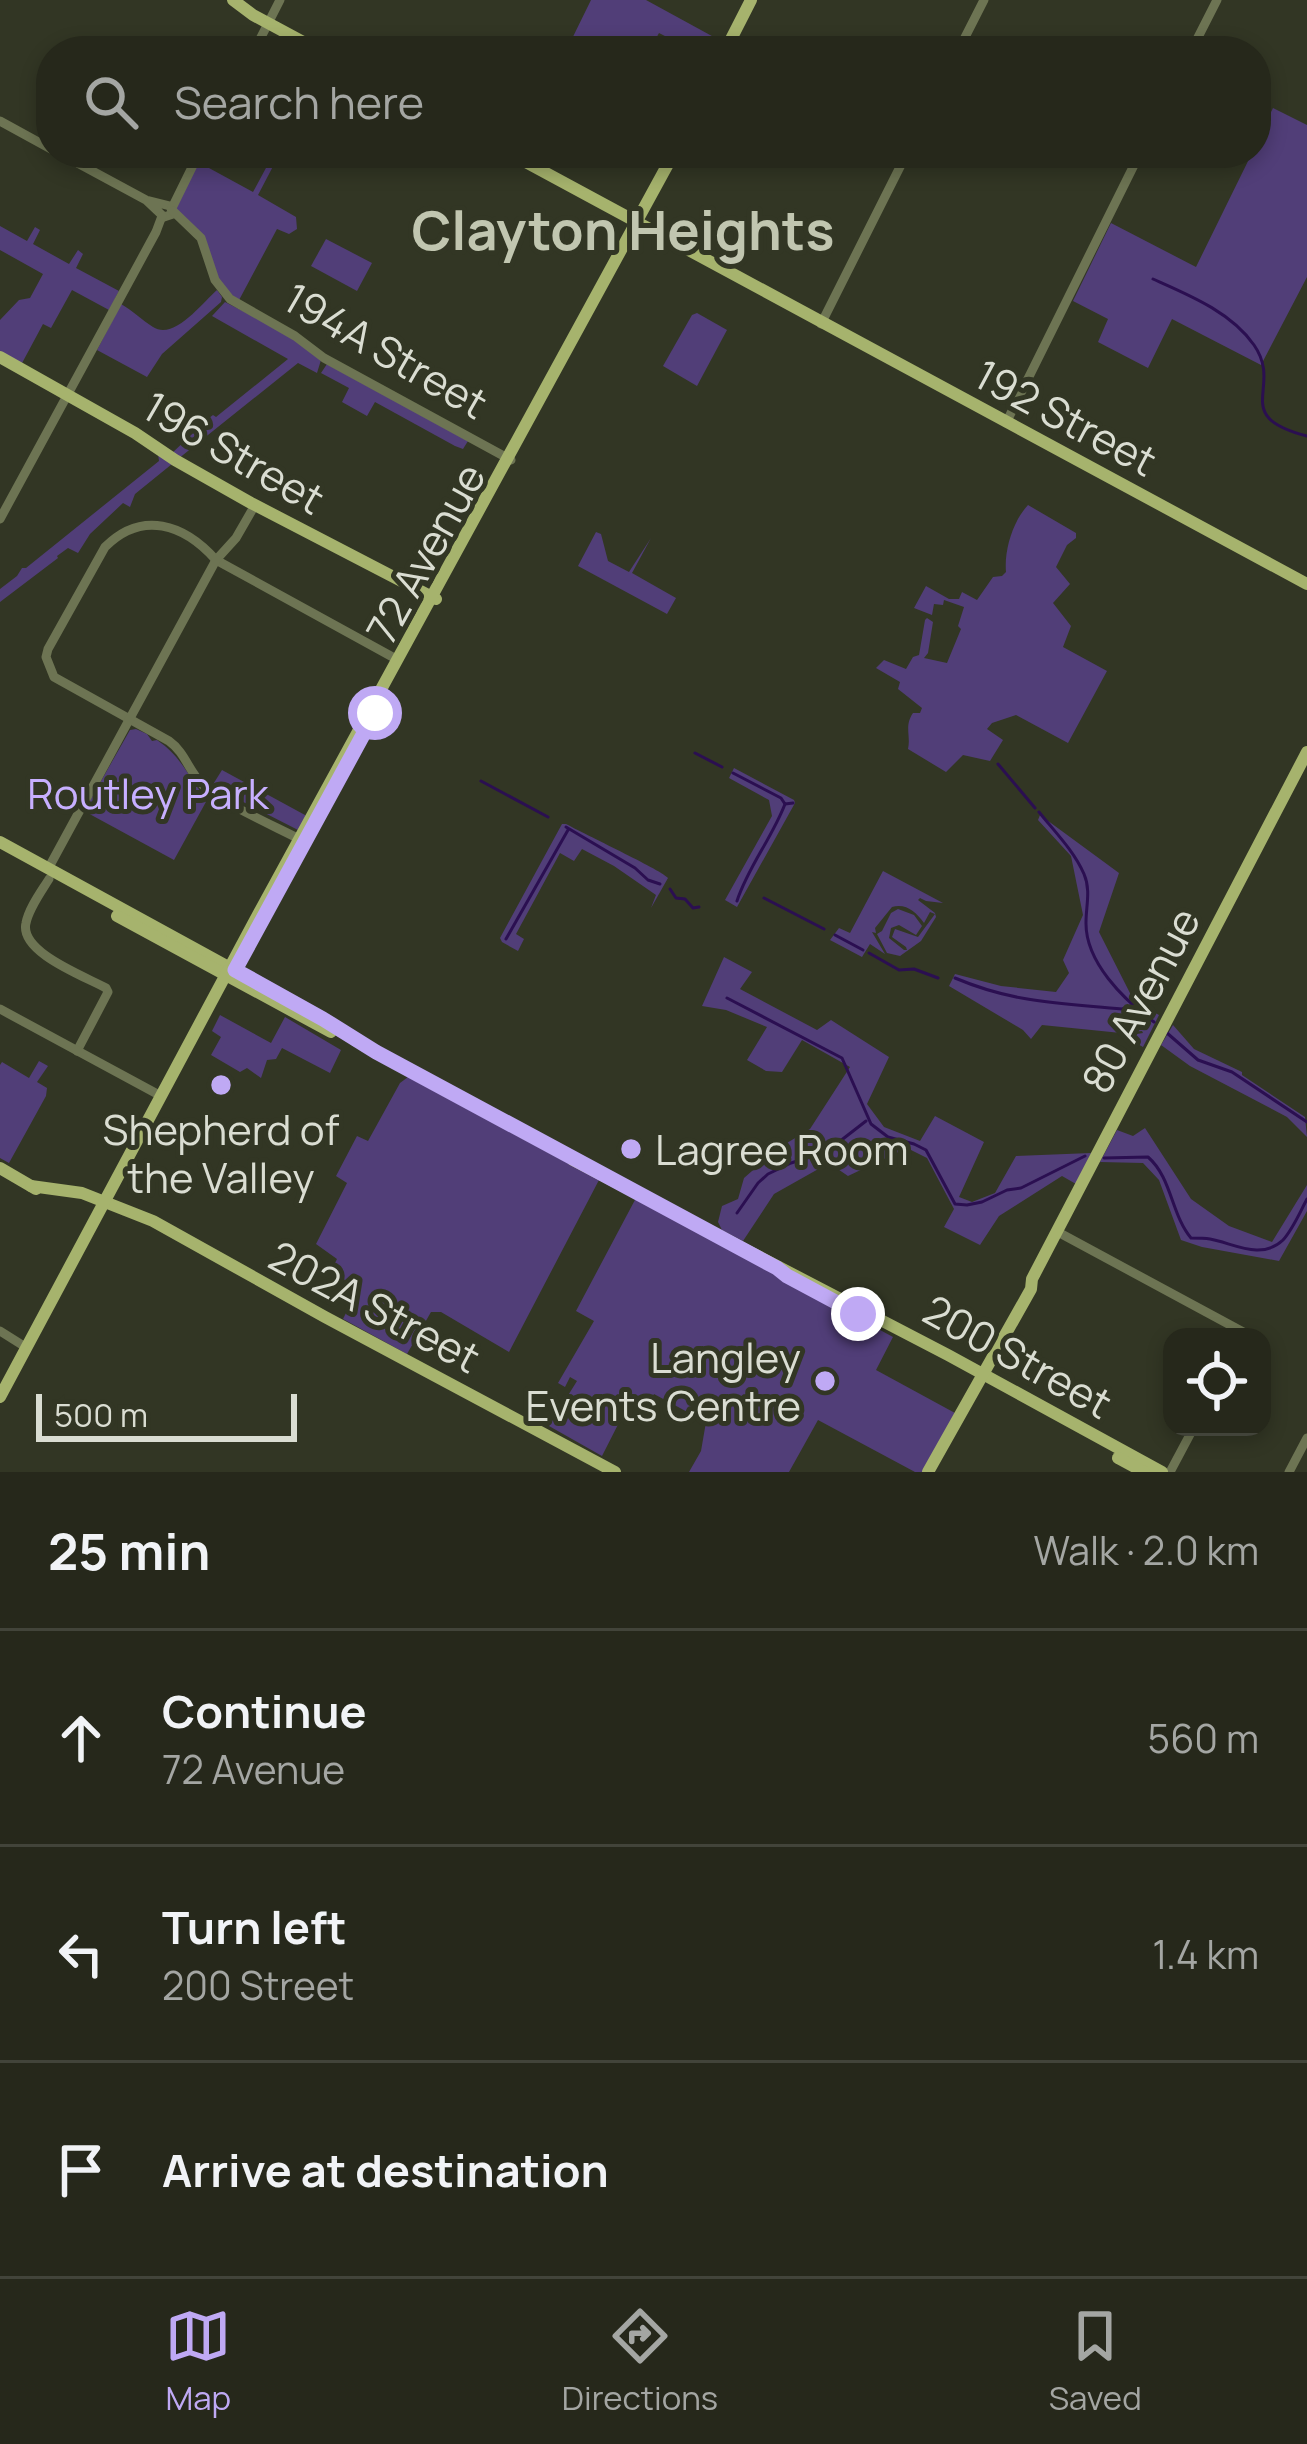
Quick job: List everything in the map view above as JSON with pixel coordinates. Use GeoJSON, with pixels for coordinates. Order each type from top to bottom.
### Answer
{"type":"FeatureCollection","features":[{"type":"Feature","properties":{"kind":"main road"},"geometry":{"type":"LineString","coordinates":[[230,0],[288,36]]}},
{"type":"Feature","properties":{"kind":"main road"},"geometry":{"type":"LineString","coordinates":[[733,36],[751,0]]}},
{"type":"Feature","properties":{"kind":"main road","name":"192 Street"},"geometry":{"type":"LineString","coordinates":[[533,168],[1307,584]]}},
{"type":"Feature","properties":{"kind":"main road","name":"72 Avenue"},"geometry":{"type":"LineString","coordinates":[[0,1397],[666,168]]}},
{"type":"Feature","properties":{"kind":"main road","name":"72 Avenue"},"geometry":{"type":"LineString","coordinates":[[303,841],[638,225]]}},
{"type":"Feature","properties":{"kind":"main road","name":"196 Street"},"geometry":{"type":"LineString","coordinates":[[0,356],[253,504],[435,599]]}},
{"type":"Feature","properties":{"kind":"main road"},"geometry":{"type":"LineString","coordinates":[[461,554],[472,526]]}},
{"type":"Feature","properties":{"kind":"main road","name":"80 Avenue"},"geometry":{"type":"LineString","coordinates":[[928,1472],[1031,1289],[1056,1231],[1307,752]]}},
{"type":"Feature","properties":{"kind":"main road","name":"200 Street"},"geometry":{"type":"LineString","coordinates":[[0,847],[48,874]]}},
{"type":"Feature","properties":{"kind":"main road","name":"200 Street"},"geometry":{"type":"LineString","coordinates":[[0,847],[368,1051],[790,1271],[1144,1472]]}},
{"type":"Feature","properties":{"kind":"main road","name":"72 Avenue"},"geometry":{"type":"LineString","coordinates":[[105,1205],[230,974]]}},
{"type":"Feature","properties":{"kind":"main road","name":"202A Street"},"geometry":{"type":"LineString","coordinates":[[0,1168],[44,1193],[105,1205],[231,1266],[615,1472]]}},
{"type":"Feature","properties":{"kind":"main road","name":"200 Street"},"geometry":{"type":"LineString","coordinates":[[979,1377],[1166,1472]]}},
{"type":"Feature","properties":{"kind":"street"},"geometry":{"type":"LineString","coordinates":[[262,36],[280,0]]}},
{"type":"Feature","properties":{"kind":"street"},"geometry":{"type":"LineString","coordinates":[[966,36],[984,0]]}},
{"type":"Feature","properties":{"kind":"street"},"geometry":{"type":"LineString","coordinates":[[1199,36],[1217,0]]}},
{"type":"Feature","properties":{"kind":"street"},"geometry":{"type":"LineString","coordinates":[[0,121],[36,141]]}},
{"type":"Feature","properties":{"kind":"street"},"geometry":{"type":"LineString","coordinates":[[87,168],[167,212]]}},
{"type":"Feature","properties":{"kind":"street"},"geometry":{"type":"LineString","coordinates":[[0,519],[191,168]]}},
{"type":"Feature","properties":{"kind":"street"},"geometry":{"type":"LineString","coordinates":[[821,324],[900,168]]}},
{"type":"Feature","properties":{"kind":"street"},"geometry":{"type":"LineString","coordinates":[[1006,423],[1133,168]]}},
{"type":"Feature","properties":{"kind":"street","name":"194A Street"},"geometry":{"type":"LineString","coordinates":[[167,212],[190,224],[201,238],[226,297],[295,335],[323,358],[511,459]]}},
{"type":"Feature","properties":{"kind":"street"},"geometry":{"type":"LineString","coordinates":[[0,483],[15,491]]}},
{"type":"Feature","properties":{"kind":"street"},"geometry":{"type":"LineString","coordinates":[[77,1051],[108,992],[38,951],[27,938],[27,919],[216,560],[236,538],[253,504]]}},
{"type":"Feature","properties":{"kind":"street"},"geometry":{"type":"LineString","coordinates":[[303,841],[209,790],[175,745],[54,677],[46,657],[48,649],[105,547],[117,535],[148,523],[167,526],[204,546],[216,560],[398,660]]}},
{"type":"Feature","properties":{"kind":"street"},"geometry":{"type":"LineString","coordinates":[[0,1009],[161,1096]]}},
{"type":"Feature","properties":{"kind":"street"},"geometry":{"type":"LineString","coordinates":[[1056,1231],[1231,1328]]}},
{"type":"Feature","properties":{"kind":"street"},"geometry":{"type":"LineString","coordinates":[[0,1331],[27,1348]]}},
{"type":"Feature","properties":{"kind":"street"},"geometry":{"type":"LineString","coordinates":[[1166,1472],[1188,1436]]}},
{"type":"Feature","properties":{"kind":"street"},"geometry":{"type":"LineString","coordinates":[[1289,1472],[1307,1438]]}},
{"type":"Feature","properties":{"kind":"green space"},"geometry":{"type":"Polygon","coordinates":[[[591,0],[646,0],[712,36],[659,33],[573,36],[591,0]]]}},
{"type":"Feature","properties":{"kind":"green space"},"geometry":{"type":"Polygon","coordinates":[[[1273,108],[1307,125],[1307,277],[1261,365],[1172,319],[1148,368],[1098,342],[1108,319],[1073,301],[1111,223],[1196,267],[1245,168],[1271,168],[1273,108]]]}},
{"type":"Feature","properties":{"kind":"green space"},"geometry":{"type":"Polygon","coordinates":[[[195,168],[209,168],[253,192],[266,168],[272,168],[258,195],[296,217],[297,229],[289,234],[277,229],[238,302],[219,281],[202,234],[174,206],[195,168]]]}},
{"type":"Feature","properties":{"kind":"green space"},"geometry":{"type":"Polygon","coordinates":[[[0,226],[27,241],[35,227],[40,230],[33,244],[69,264],[78,250],[83,254],[76,268],[119,291],[109,310],[72,290],[51,328],[43,324],[21,365],[0,354],[0,320],[19,300],[30,298],[43,274],[0,250],[0,226]]]}},
{"type":"Feature","properties":{"kind":"green space"},"geometry":{"type":"Polygon","coordinates":[[[326,239],[372,263],[357,291],[311,266],[326,239]]]}},
{"type":"Feature","properties":{"kind":"green space"},"geometry":{"type":"Polygon","coordinates":[[[217,290],[221,302],[162,354],[147,377],[97,350],[121,304],[153,327],[170,329],[217,290]]]}},
{"type":"Feature","properties":{"kind":"green space"},"geometry":{"type":"Polygon","coordinates":[[[225,302],[290,335],[321,360],[317,373],[298,363],[178,459],[170,455],[209,418],[288,359],[212,316],[225,302]]]}},
{"type":"Feature","properties":{"kind":"green space"},"geometry":{"type":"Polygon","coordinates":[[[697,313],[727,330],[697,386],[663,366],[697,313]]]}},
{"type":"Feature","properties":{"kind":"green space"},"geometry":{"type":"Polygon","coordinates":[[[327,364],[468,441],[463,449],[455,446],[375,402],[367,416],[342,402],[349,388],[321,373],[327,364]]]}},
{"type":"Feature","properties":{"kind":"green space"},"geometry":{"type":"Polygon","coordinates":[[[158,454],[172,464],[135,494],[130,507],[123,503],[90,534],[78,553],[68,548],[0,602],[0,589],[22,568],[159,461],[158,454]]]}},
{"type":"Feature","properties":{"kind":"green space"},"geometry":{"type":"Polygon","coordinates":[[[1028,505],[1076,533],[1056,567],[1070,584],[1053,603],[1071,626],[1063,647],[1107,671],[1068,743],[1016,715],[987,729],[1003,740],[990,761],[963,755],[946,772],[908,749],[910,718],[922,708],[898,689],[900,682],[876,668],[884,660],[906,669],[919,655],[927,618],[933,622],[924,658],[947,663],[964,607],[944,600],[943,605],[934,604],[932,615],[914,608],[926,586],[949,599],[959,599],[962,592],[977,600],[993,577],[1006,572],[1011,536],[1028,505]]]}},
{"type":"Feature","properties":{"kind":"green space"},"geometry":{"type":"Polygon","coordinates":[[[596,532],[601,534],[608,561],[629,572],[651,538],[632,573],[676,598],[667,614],[578,566],[596,532]]]}},
{"type":"Feature","properties":{"kind":"green space","name":"Routley Park"},"geometry":{"type":"Polygon","coordinates":[[[136,729],[173,754],[207,800],[174,860],[84,811],[130,730],[136,729]]]}},
{"type":"Feature","properties":{"kind":"green space"},"geometry":{"type":"Polygon","coordinates":[[[734,768],[795,803],[737,907],[725,900],[772,816],[769,800],[729,778],[734,768]]]}},
{"type":"Feature","properties":{"kind":"green space"},"geometry":{"type":"Polygon","coordinates":[[[222,770],[305,815],[300,831],[212,786],[222,770]]]}},
{"type":"Feature","properties":{"kind":"green space"},"geometry":{"type":"Polygon","coordinates":[[[1040,815],[1119,873],[1099,932],[1134,1001],[1159,1015],[1143,1047],[1124,1036],[1142,1031],[1042,1025],[1031,1039],[949,986],[955,974],[1001,986],[1056,992],[1069,973],[1063,960],[1083,915],[1071,856],[1038,820],[1040,815]]]}},
{"type":"Feature","properties":{"kind":"green space"},"geometry":{"type":"Polygon","coordinates":[[[562,824],[668,878],[651,908],[656,895],[614,866],[582,849],[574,861],[560,853],[516,934],[524,939],[518,951],[500,938],[562,824]]]}},
{"type":"Feature","properties":{"kind":"green space"},"geometry":{"type":"Polygon","coordinates":[[[883,871],[943,903],[918,900],[935,913],[936,917],[921,941],[900,956],[887,953],[877,934],[891,913],[898,909],[914,915],[922,926],[916,935],[899,925],[891,928],[889,938],[904,950],[892,937],[895,929],[918,937],[935,914],[930,912],[924,923],[910,909],[892,907],[876,933],[872,932],[885,954],[870,944],[862,957],[830,940],[839,928],[850,933],[883,871]]]}},
{"type":"Feature","properties":{"kind":"green space"},"geometry":{"type":"Polygon","coordinates":[[[724,957],[752,972],[740,989],[817,1030],[831,1020],[889,1057],[867,1104],[884,1127],[920,1141],[935,1116],[984,1142],[959,1197],[972,1202],[995,1193],[1016,1156],[1091,1153],[1076,1184],[1062,1176],[999,1216],[980,1245],[944,1227],[954,1209],[927,1158],[907,1148],[848,1176],[829,1163],[774,1194],[743,1241],[722,1230],[718,1222],[722,1206],[738,1199],[744,1178],[777,1149],[810,1129],[850,1067],[802,1040],[782,1072],[766,1071],[747,1060],[767,1027],[702,1006],[724,957]]]}},
{"type":"Feature","properties":{"kind":"green space"},"geometry":{"type":"Polygon","coordinates":[[[220,1015],[271,1043],[285,1017],[341,1050],[330,1073],[282,1048],[276,1059],[267,1060],[261,1078],[247,1068],[240,1072],[211,1055],[221,1037],[212,1031],[220,1015]]]}},
{"type":"Feature","properties":{"kind":"green space"},"geometry":{"type":"Polygon","coordinates":[[[1173,1025],[1194,1049],[1242,1072],[1305,1117],[1307,1137],[1287,1117],[1190,1066],[1161,1045],[1173,1025]]]}},
{"type":"Feature","properties":{"kind":"green space"},"geometry":{"type":"Polygon","coordinates":[[[39,1061],[48,1066],[37,1082],[47,1088],[46,1096],[9,1163],[0,1158],[0,1065],[29,1078],[39,1061]]]}},
{"type":"Feature","properties":{"kind":"green space"},"geometry":{"type":"Polygon","coordinates":[[[408,1077],[599,1180],[509,1352],[441,1312],[431,1312],[407,1354],[343,1319],[357,1291],[332,1269],[337,1259],[316,1244],[347,1183],[336,1176],[357,1136],[368,1141],[400,1083],[408,1077]]]}},
{"type":"Feature","properties":{"kind":"green space"},"geometry":{"type":"Polygon","coordinates":[[[1145,1128],[1191,1199],[1229,1226],[1272,1242],[1307,1185],[1307,1211],[1279,1261],[1181,1240],[1159,1180],[1143,1163],[1100,1162],[1117,1130],[1133,1136],[1145,1128]]]}},
{"type":"Feature","properties":{"kind":"green space"},"geometry":{"type":"Polygon","coordinates":[[[636,1198],[893,1337],[876,1370],[955,1413],[923,1472],[818,1420],[789,1472],[689,1472],[701,1451],[706,1422],[654,1394],[648,1405],[632,1397],[602,1456],[549,1426],[577,1381],[570,1377],[565,1387],[558,1383],[594,1321],[576,1311],[636,1198]]]}},
{"type":"Feature","properties":{"kind":"waterway"},"geometry":{"type":"LineString","coordinates":[[1153,279],[1208,306],[1245,333],[1262,360],[1264,410],[1284,428],[1307,436]]}},
{"type":"Feature","properties":{"kind":"waterway"},"geometry":{"type":"LineString","coordinates":[[695,753],[722,767]]}},
{"type":"Feature","properties":{"kind":"waterway"},"geometry":{"type":"LineString","coordinates":[[998,764],[1035,808]]}},
{"type":"Feature","properties":{"kind":"waterway"},"geometry":{"type":"LineString","coordinates":[[733,773],[785,804],[793,803]]}},
{"type":"Feature","properties":{"kind":"waterway"},"geometry":{"type":"LineString","coordinates":[[481,781],[548,817]]}},
{"type":"Feature","properties":{"kind":"waterway"},"geometry":{"type":"LineString","coordinates":[[737,901],[785,804]]}},
{"type":"Feature","properties":{"kind":"waterway"},"geometry":{"type":"LineString","coordinates":[[1039,812],[1084,874],[1087,937],[1099,965],[1119,991],[1154,1022]]}},
{"type":"Feature","properties":{"kind":"waterway"},"geometry":{"type":"LineString","coordinates":[[566,827],[660,884]]}},
{"type":"Feature","properties":{"kind":"waterway"},"geometry":{"type":"LineString","coordinates":[[506,939],[568,830]]}},
{"type":"Feature","properties":{"kind":"waterway"},"geometry":{"type":"LineString","coordinates":[[670,889],[676,898],[699,907]]}},
{"type":"Feature","properties":{"kind":"waterway"},"geometry":{"type":"LineString","coordinates":[[764,898],[824,929]]}},
{"type":"Feature","properties":{"kind":"waterway"},"geometry":{"type":"LineString","coordinates":[[835,935],[863,950]]}},
{"type":"Feature","properties":{"kind":"waterway"},"geometry":{"type":"LineString","coordinates":[[869,953],[899,970],[914,969],[938,978]]}},
{"type":"Feature","properties":{"kind":"waterway"},"geometry":{"type":"LineString","coordinates":[[955,978],[1037,1001],[1122,1009],[1134,1005]]}},
{"type":"Feature","properties":{"kind":"waterway"},"geometry":{"type":"LineString","coordinates":[[727,998],[842,1058],[871,1124],[888,1137],[926,1150],[955,1204],[982,1202],[1021,1188],[1085,1156]]}},
{"type":"Feature","properties":{"kind":"waterway"},"geometry":{"type":"LineString","coordinates":[[1167,1033],[1198,1060],[1232,1072],[1307,1122]]}},
{"type":"Feature","properties":{"kind":"waterway"},"geometry":{"type":"LineString","coordinates":[[737,1213],[768,1174],[826,1152],[866,1121]]}},
{"type":"Feature","properties":{"kind":"waterway"},"geometry":{"type":"LineString","coordinates":[[1104,1158],[1148,1157],[1162,1175],[1191,1238],[1266,1249],[1283,1240],[1307,1199]]}},
{"type":"Feature","properties":{"kind":"place","name":"Shepherd of the Valley"},"geometry":{"type":"Point","coordinates":[221,1085]}},
{"type":"Feature","properties":{"kind":"place","name":"Lagree Room"},"geometry":{"type":"Point","coordinates":[631,1149]}},
{"type":"Feature","properties":{"kind":"place","name":"Langley Events Centre"},"geometry":{"type":"Point","coordinates":[825,1381]}},
{"type":"Feature","properties":{"kind":"district","name":"Clayton Heights"},"geometry":{"type":"Point","coordinates":[623,229]}},
{"type":"Feature","properties":{"kind":"route"},"geometry":{"type":"LineString","coordinates":[[375,713],[235,970],[376,1052],[858,1314]]}}]}
